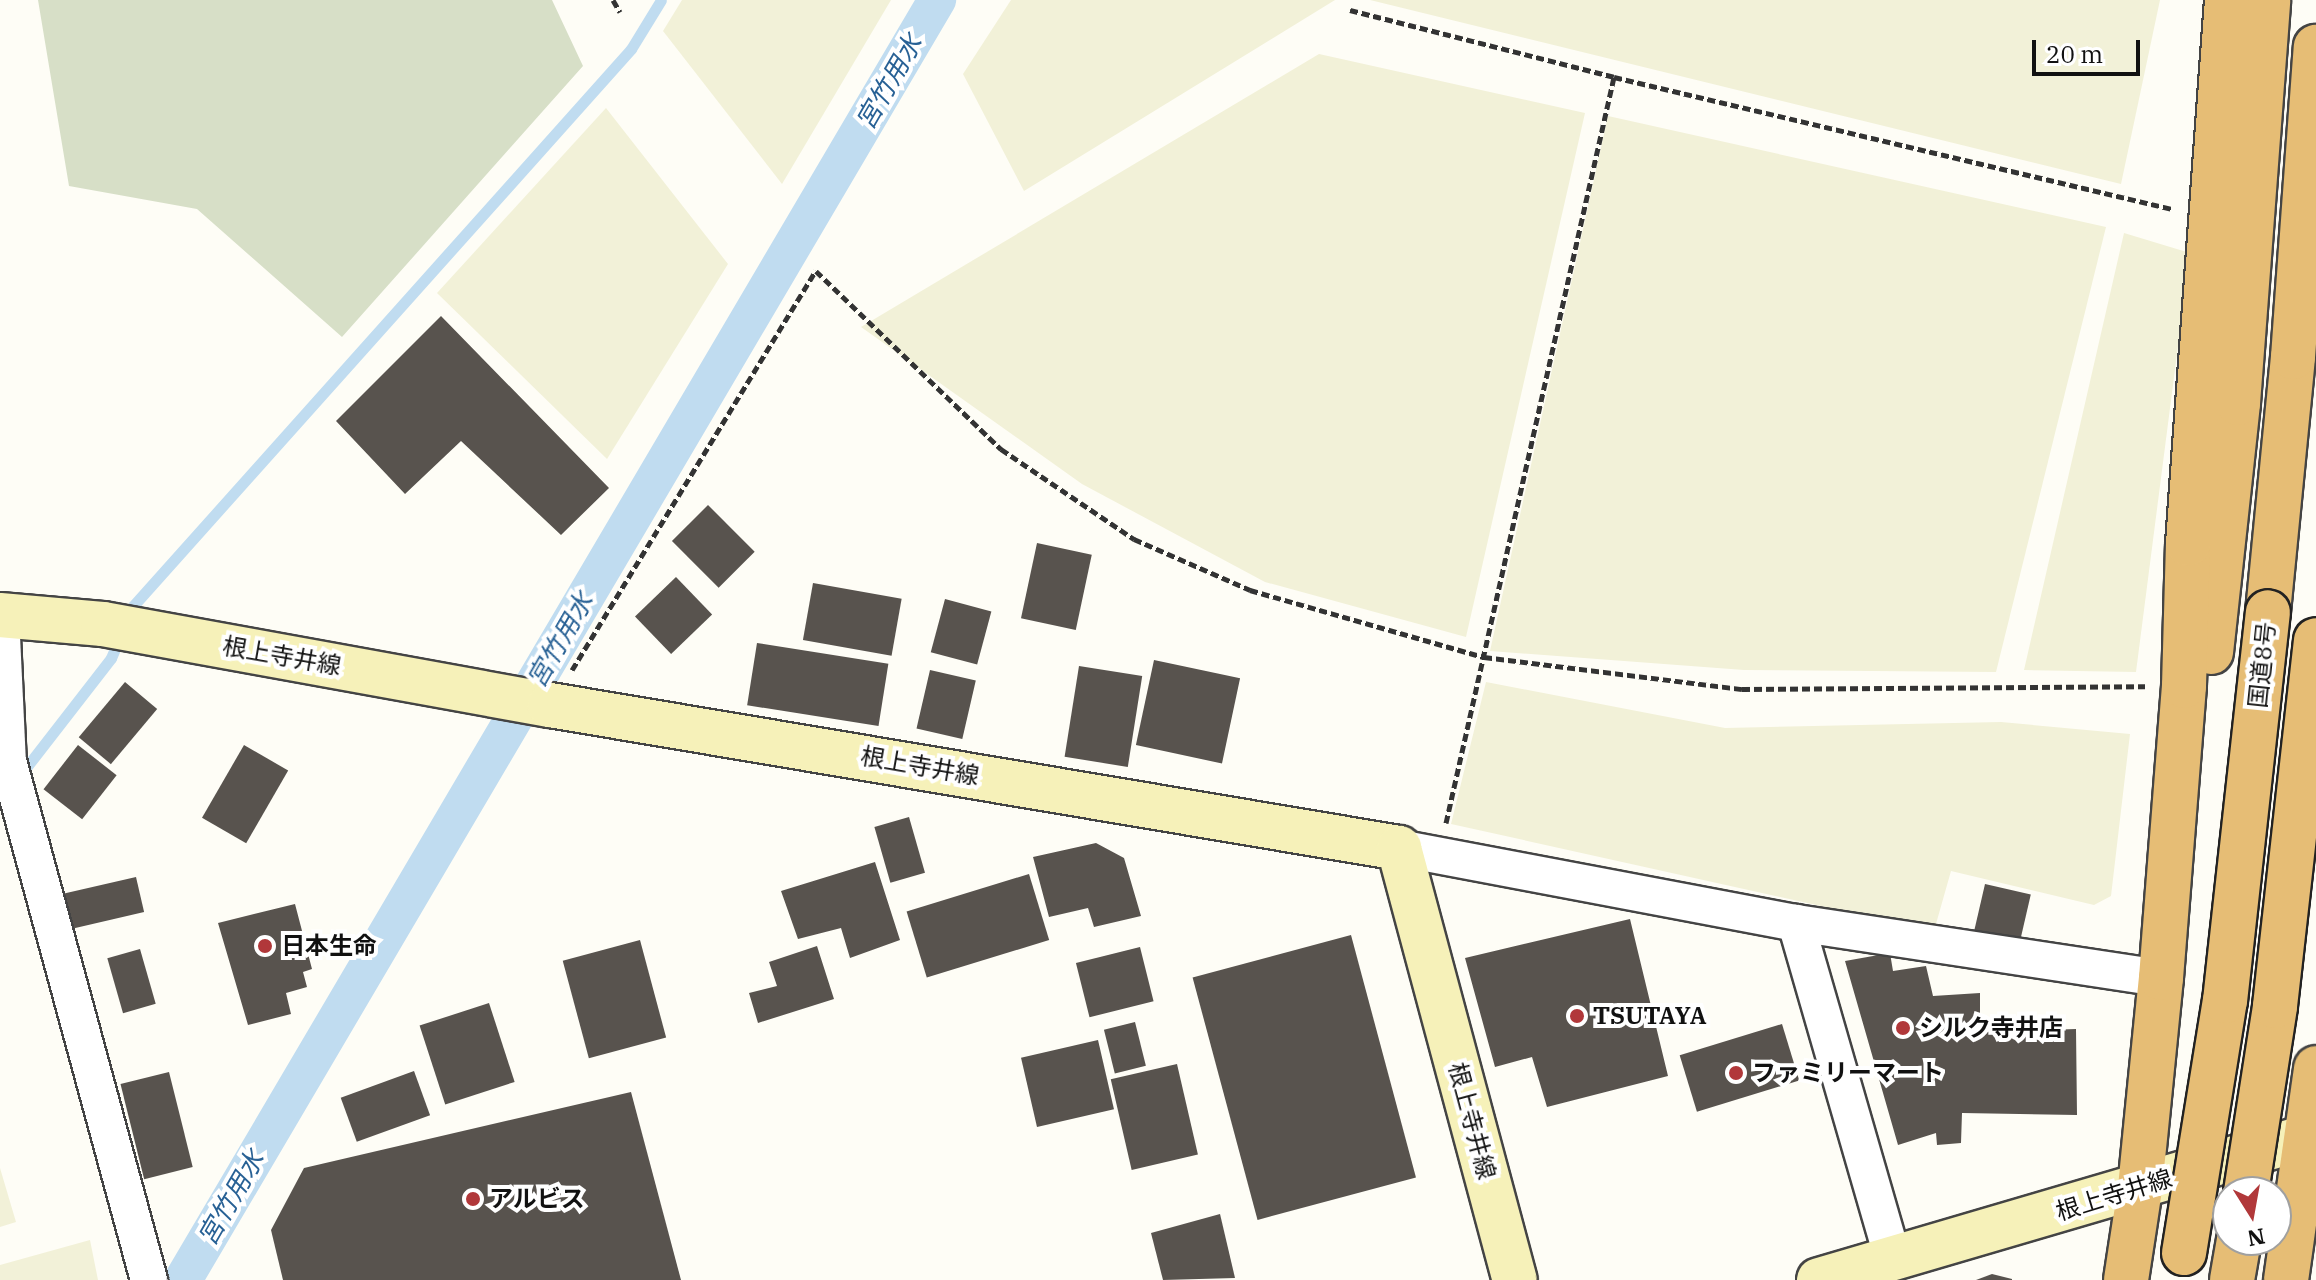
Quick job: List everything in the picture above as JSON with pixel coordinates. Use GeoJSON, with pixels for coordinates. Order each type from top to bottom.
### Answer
{"type":"FeatureCollection","features":[{"type":"Feature","properties":{"kind":"highway"},"geometry":{"type":"LineString","coordinates":[[2126,1280],[2140,1188],[2161,978],[2184,686],[2188,544],[2227,0]]}},
{"type":"Feature","properties":{"kind":"highway"},"geometry":{"type":"LineString","coordinates":[[2161,978],[2197,790],[2238,403],[2268,0]]}},
{"type":"Feature","properties":{"kind":"highway","name":"国道8号"},"geometry":{"type":"LineString","coordinates":[[2182,1267],[2225,1001],[2268,612],[2293,357],[2316,47]]}},
{"type":"Feature","properties":{"kind":"highway"},"geometry":{"type":"LineString","coordinates":[[2248,1176],[2275,1006],[2316,640]]}},
{"type":"Feature","properties":{"kind":"highway"},"geometry":{"type":"LineString","coordinates":[[2286,1280],[2311,1136],[2316,1068]]}},
{"type":"Feature","properties":{"kind":"main road","name":"根上寺井線"},"geometry":{"type":"LineString","coordinates":[[0,615],[122,627],[550,705],[1419,851],[1515,1280]]}},
{"type":"Feature","properties":{"kind":"main road","name":"根上寺井線"},"geometry":{"type":"LineString","coordinates":[[1819,1280],[1885,1268],[2311,1136]]}},
{"type":"Feature","properties":{"kind":"street"},"geometry":{"type":"LineString","coordinates":[[0,615],[4,763],[149,1279]]}},
{"type":"Feature","properties":{"kind":"street"},"geometry":{"type":"LineString","coordinates":[[1419,851],[1796,923],[2161,978]]}},
{"type":"Feature","properties":{"kind":"street"},"geometry":{"type":"LineString","coordinates":[[1796,923],[1885,1268]]}},
{"type":"Feature","properties":{"kind":"path"},"geometry":{"type":"LineString","coordinates":[[613,0],[620,12]]}},
{"type":"Feature","properties":{"kind":"path"},"geometry":{"type":"LineString","coordinates":[[1350,10],[1614,77],[2125,198]]}},
{"type":"Feature","properties":{"kind":"path"},"geometry":{"type":"LineString","coordinates":[[1419,851],[1484,657],[1614,77]]}},
{"type":"Feature","properties":{"kind":"path"},"geometry":{"type":"LineString","coordinates":[[550,705],[816,271],[1001,449],[1134,539],[1250,590],[1484,657],[1742,689],[2184,686]]}},
{"type":"Feature","properties":{"kind":"green space"},"geometry":{"type":"Polygon","coordinates":[[[38,0],[552,0],[583,66],[342,337],[197,209],[69,186],[38,0]]]}},
{"type":"Feature","properties":{"kind":"green space"},"geometry":{"type":"Polygon","coordinates":[[[682,0],[891,0],[782,184],[663,31],[682,0]]]}},
{"type":"Feature","properties":{"kind":"green space"},"geometry":{"type":"Polygon","coordinates":[[[1011,0],[1335,0],[1024,191],[963,74],[1011,0]]]}},
{"type":"Feature","properties":{"kind":"green space"},"geometry":{"type":"Polygon","coordinates":[[[1370,0],[2160,0],[2121,184],[1370,0]]]}},
{"type":"Feature","properties":{"kind":"green space"},"geometry":{"type":"Polygon","coordinates":[[[1319,54],[1585,113],[1466,637],[1265,582],[1082,484],[861,327],[1319,54]]]}},
{"type":"Feature","properties":{"kind":"green space"},"geometry":{"type":"Polygon","coordinates":[[[606,108],[728,264],[607,459],[437,293],[606,108]]]}},
{"type":"Feature","properties":{"kind":"green space"},"geometry":{"type":"Polygon","coordinates":[[[1608,116],[2106,227],[1996,672],[1744,670],[1490,651],[1608,116]]]}},
{"type":"Feature","properties":{"kind":"green space"},"geometry":{"type":"Polygon","coordinates":[[[2124,233],[2190,253],[2136,672],[2024,670],[2124,233]]]}},
{"type":"Feature","properties":{"kind":"green space"},"geometry":{"type":"Polygon","coordinates":[[[1486,682],[1725,728],[2001,722],[2130,734],[2111,896],[2094,905],[1951,871],[1934,931],[1451,824],[1486,682]]]}},
{"type":"Feature","properties":{"kind":"green space"},"geometry":{"type":"Polygon","coordinates":[[[0,1168],[16,1222],[0,1227],[0,1168]]]}},
{"type":"Feature","properties":{"kind":"green space"},"geometry":{"type":"Polygon","coordinates":[[[90,1240],[98,1280],[0,1280],[0,1265],[90,1240]]]}},
{"type":"Feature","properties":{"kind":"building"},"geometry":{"type":"Polygon","coordinates":[[[441,316],[609,488],[561,535],[461,441],[405,494],[336,421],[441,316]]]}},
{"type":"Feature","properties":{"kind":"building"},"geometry":{"type":"Polygon","coordinates":[[[708,505],[755,552],[719,588],[672,541],[708,505]]]}},
{"type":"Feature","properties":{"kind":"building"},"geometry":{"type":"Polygon","coordinates":[[[1037,543],[1092,555],[1076,630],[1021,618],[1037,543]]]}},
{"type":"Feature","properties":{"kind":"building"},"geometry":{"type":"Polygon","coordinates":[[[676,577],[712,614],[671,654],[635,617],[676,577]]]}},
{"type":"Feature","properties":{"kind":"building"},"geometry":{"type":"Polygon","coordinates":[[[813,583],[902,599],[892,656],[803,640],[813,583]]]}},
{"type":"Feature","properties":{"kind":"building"},"geometry":{"type":"Polygon","coordinates":[[[945,599],[991,611],[977,665],[931,652],[945,599]]]}},
{"type":"Feature","properties":{"kind":"building"},"geometry":{"type":"Polygon","coordinates":[[[757,643],[888,664],[879,726],[747,705],[757,643]]]}},
{"type":"Feature","properties":{"kind":"building"},"geometry":{"type":"Polygon","coordinates":[[[1154,660],[1240,678],[1222,763],[1136,745],[1154,660]]]}},
{"type":"Feature","properties":{"kind":"building"},"geometry":{"type":"Polygon","coordinates":[[[1079,666],[1142,676],[1128,767],[1065,757],[1079,666]]]}},
{"type":"Feature","properties":{"kind":"building"},"geometry":{"type":"Polygon","coordinates":[[[930,670],[976,681],[962,739],[917,728],[930,670]]]}},
{"type":"Feature","properties":{"kind":"building"},"geometry":{"type":"Polygon","coordinates":[[[125,682],[157,709],[111,764],[79,737],[125,682]]]}},
{"type":"Feature","properties":{"kind":"building"},"geometry":{"type":"Polygon","coordinates":[[[78,745],[117,775],[82,819],[44,789],[78,745]]]}},
{"type":"Feature","properties":{"kind":"building"},"geometry":{"type":"Polygon","coordinates":[[[244,745],[288,770],[246,843],[202,818],[244,745]]]}},
{"type":"Feature","properties":{"kind":"building"},"geometry":{"type":"Polygon","coordinates":[[[909,817],[925,873],[890,883],[874,827],[909,817]]]}},
{"type":"Feature","properties":{"kind":"building"},"geometry":{"type":"Polygon","coordinates":[[[1096,843],[1124,858],[1141,916],[1094,927],[1088,908],[1049,917],[1033,857],[1096,843]]]}},
{"type":"Feature","properties":{"kind":"building"},"geometry":{"type":"Polygon","coordinates":[[[875,862],[900,940],[850,958],[841,928],[798,939],[781,891],[875,862]]]}},
{"type":"Feature","properties":{"kind":"building"},"geometry":{"type":"Polygon","coordinates":[[[1029,874],[1049,940],[927,977],[907,911],[1029,874]]]}},
{"type":"Feature","properties":{"kind":"building"},"geometry":{"type":"Polygon","coordinates":[[[136,877],[144,912],[60,931],[52,896],[136,877]]]}},
{"type":"Feature","properties":{"kind":"building"},"geometry":{"type":"Polygon","coordinates":[[[1985,884],[2031,895],[2019,944],[1974,934],[1985,884]]]}},
{"type":"Feature","properties":{"kind":"building","name":"日本生命"},"geometry":{"type":"Polygon","coordinates":[[[295,904],[312,969],[303,972],[307,987],[286,993],[291,1014],[248,1025],[218,923],[295,904]]]}},
{"type":"Feature","properties":{"kind":"building"},"geometry":{"type":"Polygon","coordinates":[[[1630,919],[1668,1076],[1547,1107],[1532,1057],[1495,1067],[1465,958],[1630,919]]]}},
{"type":"Feature","properties":{"kind":"building"},"geometry":{"type":"Polygon","coordinates":[[[1351,935],[1416,1177],[1258,1220],[1193,977],[1351,935]]]}},
{"type":"Feature","properties":{"kind":"building"},"geometry":{"type":"Polygon","coordinates":[[[640,940],[666,1038],[589,1058],[563,961],[640,940]]]}},
{"type":"Feature","properties":{"kind":"building"},"geometry":{"type":"Polygon","coordinates":[[[817,946],[834,999],[758,1023],[749,993],[777,986],[769,962],[817,946]]]}},
{"type":"Feature","properties":{"kind":"building"},"geometry":{"type":"Polygon","coordinates":[[[1140,947],[1154,1001],[1090,1017],[1076,963],[1140,947]]]}},
{"type":"Feature","properties":{"kind":"building"},"geometry":{"type":"Polygon","coordinates":[[[140,949],[156,1004],[123,1013],[107,958],[140,949]]]}},
{"type":"Feature","properties":{"kind":"building"},"geometry":{"type":"Polygon","coordinates":[[[1890,953],[1893,971],[1926,966],[1933,996],[1980,993],[1980,1032],[2076,1029],[2077,1115],[1962,1113],[1961,1143],[1937,1145],[1936,1133],[1898,1145],[1845,961],[1890,953]]]}},
{"type":"Feature","properties":{"kind":"building"},"geometry":{"type":"Polygon","coordinates":[[[489,1003],[515,1082],[445,1104],[420,1026],[489,1003]]]}},
{"type":"Feature","properties":{"kind":"building"},"geometry":{"type":"Polygon","coordinates":[[[1135,1022],[1146,1066],[1115,1073],[1104,1030],[1135,1022]]]}},
{"type":"Feature","properties":{"kind":"building"},"geometry":{"type":"Polygon","coordinates":[[[1782,1024],[1799,1080],[1697,1112],[1680,1055],[1782,1024]]]}},
{"type":"Feature","properties":{"kind":"building"},"geometry":{"type":"Polygon","coordinates":[[[1098,1040],[1114,1109],[1037,1127],[1021,1058],[1098,1040]]]}},
{"type":"Feature","properties":{"kind":"building"},"geometry":{"type":"Polygon","coordinates":[[[1177,1064],[1198,1155],[1132,1170],[1111,1079],[1177,1064]]]}},
{"type":"Feature","properties":{"kind":"building"},"geometry":{"type":"Polygon","coordinates":[[[414,1071],[430,1115],[357,1142],[341,1098],[414,1071]]]}},
{"type":"Feature","properties":{"kind":"building"},"geometry":{"type":"Polygon","coordinates":[[[169,1072],[193,1167],[144,1179],[120,1084],[169,1072]]]}},
{"type":"Feature","properties":{"kind":"building","name":"アルビス"},"geometry":{"type":"Polygon","coordinates":[[[631,1092],[681,1280],[283,1280],[271,1230],[304,1168],[631,1092]]]}},
{"type":"Feature","properties":{"kind":"building"},"geometry":{"type":"Polygon","coordinates":[[[1220,1214],[1235,1278],[1163,1280],[1151,1233],[1220,1214]]]}},
{"type":"Feature","properties":{"kind":"building"},"geometry":{"type":"Polygon","coordinates":[[[1992,1274],[2012,1279],[2012,1280],[1976,1280],[1992,1274]]]}},
{"type":"Feature","properties":{"kind":"waterway"},"geometry":{"type":"LineString","coordinates":[[127,621],[133,606],[631,49],[661,0]]}},
{"type":"Feature","properties":{"kind":"waterway","name":"宮竹用水"},"geometry":{"type":"LineString","coordinates":[[183,1280],[937,0]]}},
{"type":"Feature","properties":{"kind":"waterway"},"geometry":{"type":"LineString","coordinates":[[25,769],[111,658],[120,637]]}},
{"type":"Feature","properties":{"kind":"place","name":"日本生命"},"geometry":{"type":"Point","coordinates":[265,946]}},
{"type":"Feature","properties":{"kind":"place","name":"TSUTAYA"},"geometry":{"type":"Point","coordinates":[1577,1016]}},
{"type":"Feature","properties":{"kind":"place","name":"シルク寺井店"},"geometry":{"type":"Point","coordinates":[1903,1028]}},
{"type":"Feature","properties":{"kind":"place","name":"ファミリーマート"},"geometry":{"type":"Point","coordinates":[1736,1073]}},
{"type":"Feature","properties":{"kind":"place","name":"アルビス"},"geometry":{"type":"Point","coordinates":[473,1199]}}]}
